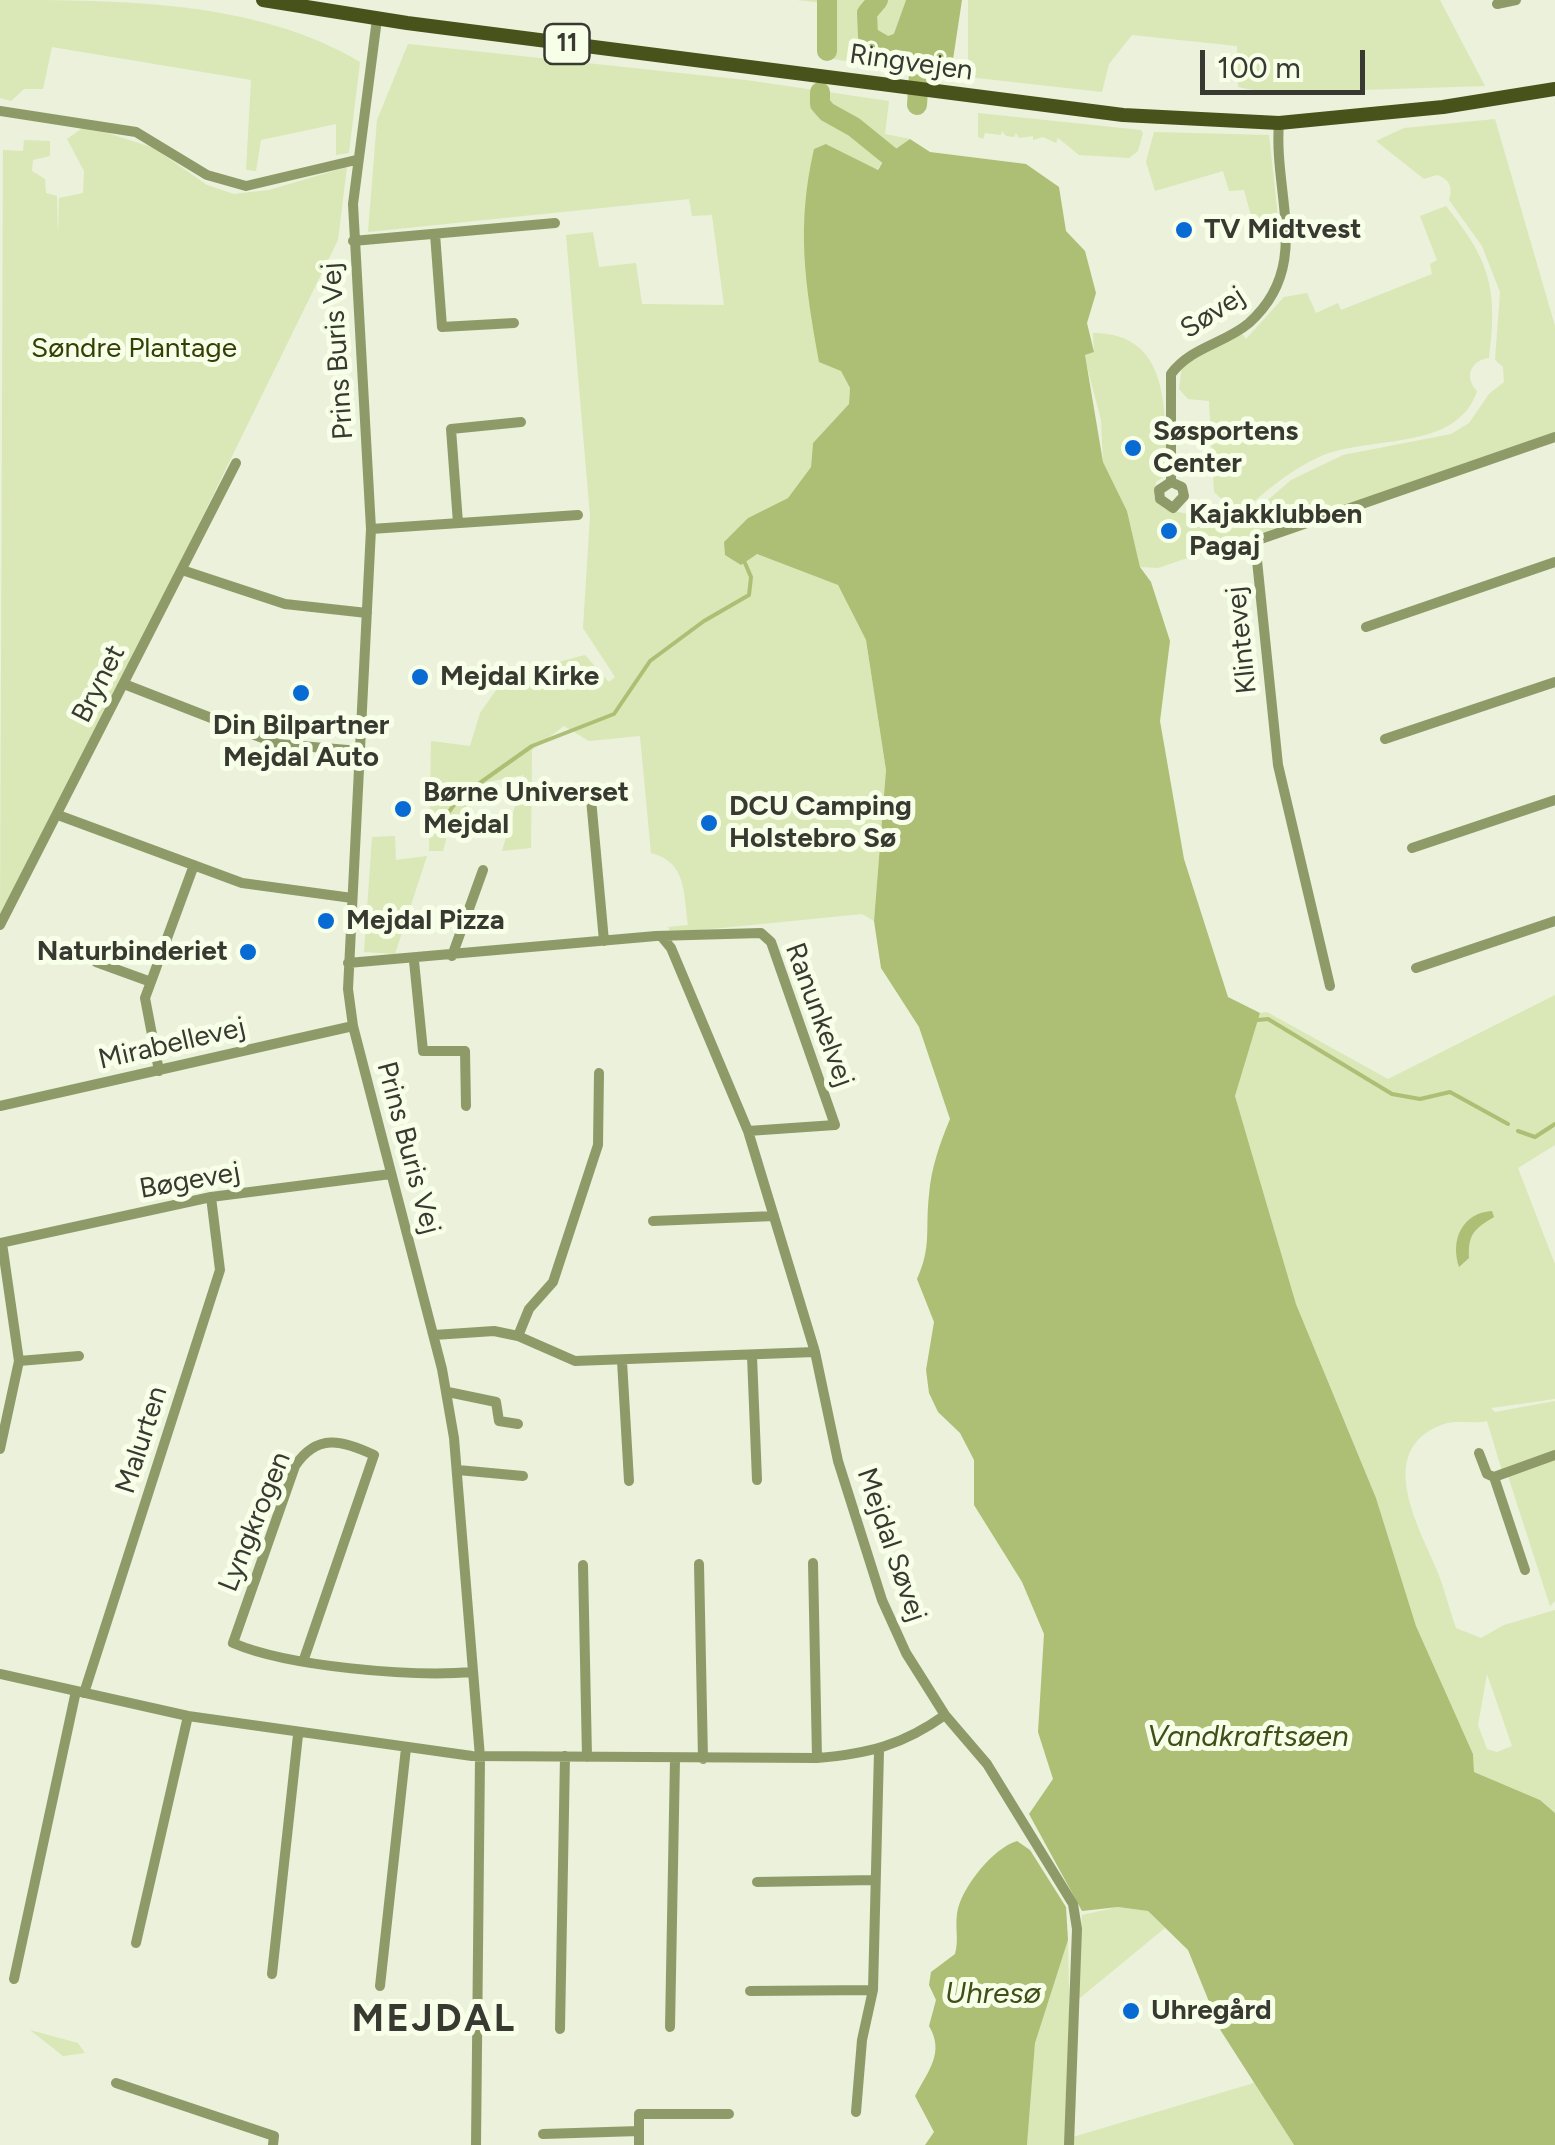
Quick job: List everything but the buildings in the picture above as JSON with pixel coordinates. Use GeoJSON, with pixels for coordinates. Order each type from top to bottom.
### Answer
{"type":"FeatureCollection","features":[{"type":"Feature","properties":{"kind":"main road","name":"Ringvejen"},"geometry":{"type":"LineString","coordinates":[[263,0],[377,19],[1123,115],[1280,123],[1443,107],[1555,90]]}},
{"type":"Feature","properties":{"kind":"street"},"geometry":{"type":"LineString","coordinates":[[1498,4],[1516,0]]}},
{"type":"Feature","properties":{"kind":"street","name":"Prins Buris Vej"},"geometry":{"type":"LineString","coordinates":[[377,19],[356,160],[353,241],[371,530],[348,964],[353,1026],[448,1392],[458,1470],[480,1757],[476,2145]]}},
{"type":"Feature","properties":{"kind":"street"},"geometry":{"type":"LineString","coordinates":[[0,111],[136,132],[207,175],[246,186],[356,160]]}},
{"type":"Feature","properties":{"kind":"street","name":"Søvej"},"geometry":{"type":"LineString","coordinates":[[1171,482],[1171,374],[1192,353],[1255,317],[1267,304],[1285,264],[1290,238],[1280,123]]}},
{"type":"Feature","properties":{"kind":"street"},"geometry":{"type":"LineString","coordinates":[[353,241],[555,223]]}},
{"type":"Feature","properties":{"kind":"street"},"geometry":{"type":"LineString","coordinates":[[435,234],[442,327],[514,323]]}},
{"type":"Feature","properties":{"kind":"street"},"geometry":{"type":"LineString","coordinates":[[458,524],[451,429],[521,422]]}},
{"type":"Feature","properties":{"kind":"street","name":"Klintevej"},"geometry":{"type":"LineString","coordinates":[[1330,986],[1278,766],[1255,541],[1555,437]]}},
{"type":"Feature","properties":{"kind":"street","name":"Brynet"},"geometry":{"type":"LineString","coordinates":[[0,925],[236,463]]}},
{"type":"Feature","properties":{"kind":"street"},"geometry":{"type":"LineString","coordinates":[[371,530],[578,515]]}},
{"type":"Feature","properties":{"kind":"street"},"geometry":{"type":"LineString","coordinates":[[1366,627],[1555,562]]}},
{"type":"Feature","properties":{"kind":"street"},"geometry":{"type":"LineString","coordinates":[[182,570],[285,604],[368,613]]}},
{"type":"Feature","properties":{"kind":"street"},"geometry":{"type":"LineString","coordinates":[[1385,740],[1555,682]]}},
{"type":"Feature","properties":{"kind":"street"},"geometry":{"type":"LineString","coordinates":[[124,684],[278,744],[360,750]]}},
{"type":"Feature","properties":{"kind":"street"},"geometry":{"type":"LineString","coordinates":[[591,799],[604,941]]}},
{"type":"Feature","properties":{"kind":"street"},"geometry":{"type":"LineString","coordinates":[[1412,848],[1555,800]]}},
{"type":"Feature","properties":{"kind":"street"},"geometry":{"type":"LineString","coordinates":[[58,815],[242,884],[352,898]]}},
{"type":"Feature","properties":{"kind":"street"},"geometry":{"type":"LineString","coordinates":[[159,1070],[145,998],[194,865]]}},
{"type":"Feature","properties":{"kind":"street"},"geometry":{"type":"LineString","coordinates":[[452,956],[483,870]]}},
{"type":"Feature","properties":{"kind":"street"},"geometry":{"type":"LineString","coordinates":[[1416,968],[1555,920]]}},
{"type":"Feature","properties":{"kind":"street","name":"Ranunkelvej"},"geometry":{"type":"LineString","coordinates":[[662,937],[741,931],[761,933],[772,942],[835,1125],[748,1131]]}},
{"type":"Feature","properties":{"kind":"street"},"geometry":{"type":"LineString","coordinates":[[348,964],[662,937]]}},
{"type":"Feature","properties":{"kind":"street","name":"Mejdal Søvej"},"geometry":{"type":"LineString","coordinates":[[662,937],[672,948],[748,1131],[815,1352],[838,1461],[882,1600],[906,1653],[944,1715],[987,1764],[1077,1916],[1069,2145]]}},
{"type":"Feature","properties":{"kind":"street"},"geometry":{"type":"LineString","coordinates":[[414,961],[423,1052],[464,1051],[466,1106]]}},
{"type":"Feature","properties":{"kind":"street"},"geometry":{"type":"LineString","coordinates":[[96,962],[151,982]]}},
{"type":"Feature","properties":{"kind":"street","name":"Mirabellevej"},"geometry":{"type":"LineString","coordinates":[[0,1106],[353,1026]]}},
{"type":"Feature","properties":{"kind":"street"},"geometry":{"type":"LineString","coordinates":[[518,1336],[529,1308],[554,1282],[598,1145],[600,1073]]}},
{"type":"Feature","properties":{"kind":"street","name":"Bøgevej"},"geometry":{"type":"LineString","coordinates":[[1,1243],[211,1197],[391,1174]]}},
{"type":"Feature","properties":{"kind":"street","name":"Malurten"},"geometry":{"type":"LineString","coordinates":[[14,1979],[80,1692],[220,1270],[211,1197]]}},
{"type":"Feature","properties":{"kind":"street"},"geometry":{"type":"LineString","coordinates":[[653,1221],[774,1216]]}},
{"type":"Feature","properties":{"kind":"street"},"geometry":{"type":"LineString","coordinates":[[0,1448],[4,1412],[18,1361],[1,1243]]}},
{"type":"Feature","properties":{"kind":"street"},"geometry":{"type":"LineString","coordinates":[[434,1335],[473,1330],[518,1336],[575,1361],[815,1352]]}},
{"type":"Feature","properties":{"kind":"street"},"geometry":{"type":"LineString","coordinates":[[18,1361],[79,1356]]}},
{"type":"Feature","properties":{"kind":"street"},"geometry":{"type":"LineString","coordinates":[[752,1356],[757,1480]]}},
{"type":"Feature","properties":{"kind":"street"},"geometry":{"type":"LineString","coordinates":[[622,1361],[629,1481]]}},
{"type":"Feature","properties":{"kind":"street"},"geometry":{"type":"LineString","coordinates":[[448,1392],[496,1402],[499,1422],[518,1424]]}},
{"type":"Feature","properties":{"kind":"street","name":"Lyngkrogen"},"geometry":{"type":"LineString","coordinates":[[304,1660],[374,1455],[335,1441],[306,1450],[295,1466],[233,1642],[260,1654],[304,1660],[436,1675],[473,1672]]}},
{"type":"Feature","properties":{"kind":"street"},"geometry":{"type":"LineString","coordinates":[[1479,1453],[1487,1474],[1494,1478],[1525,1570]]}},
{"type":"Feature","properties":{"kind":"street"},"geometry":{"type":"LineString","coordinates":[[1494,1478],[1555,1455]]}},
{"type":"Feature","properties":{"kind":"street"},"geometry":{"type":"LineString","coordinates":[[458,1470],[523,1476]]}},
{"type":"Feature","properties":{"kind":"street"},"geometry":{"type":"LineString","coordinates":[[814,1563],[818,1758]]}},
{"type":"Feature","properties":{"kind":"street"},"geometry":{"type":"LineString","coordinates":[[700,1564],[703,1759]]}},
{"type":"Feature","properties":{"kind":"street"},"geometry":{"type":"LineString","coordinates":[[584,1565],[587,1757]]}},
{"type":"Feature","properties":{"kind":"street"},"geometry":{"type":"LineString","coordinates":[[0,1674],[188,1716],[298,1735],[480,1757],[818,1758],[879,1751],[944,1715]]}},
{"type":"Feature","properties":{"kind":"street"},"geometry":{"type":"LineString","coordinates":[[136,1943],[188,1716]]}},
{"type":"Feature","properties":{"kind":"street"},"geometry":{"type":"LineString","coordinates":[[272,1974],[298,1735]]}},
{"type":"Feature","properties":{"kind":"street"},"geometry":{"type":"LineString","coordinates":[[380,1986],[406,1748]]}},
{"type":"Feature","properties":{"kind":"street"},"geometry":{"type":"LineString","coordinates":[[856,2112],[862,2040],[872,1990],[879,1751]]}},
{"type":"Feature","properties":{"kind":"street"},"geometry":{"type":"LineString","coordinates":[[560,2029],[565,1756]]}},
{"type":"Feature","properties":{"kind":"street"},"geometry":{"type":"LineString","coordinates":[[670,2027],[675,1759]]}},
{"type":"Feature","properties":{"kind":"street"},"geometry":{"type":"LineString","coordinates":[[756,1882],[876,1880]]}},
{"type":"Feature","properties":{"kind":"street"},"geometry":{"type":"LineString","coordinates":[[750,1991],[872,1990]]}},
{"type":"Feature","properties":{"kind":"street"},"geometry":{"type":"LineString","coordinates":[[116,2083],[274,2136],[273,2145]]}},
{"type":"Feature","properties":{"kind":"street"},"geometry":{"type":"LineString","coordinates":[[638,2145],[639,2114],[729,2114]]}},
{"type":"Feature","properties":{"kind":"street"},"geometry":{"type":"LineString","coordinates":[[543,2134],[639,2131]]}},
{"type":"Feature","properties":{"kind":"green space"},"geometry":{"type":"Polygon","coordinates":[[[0,0],[186,8],[277,26],[320,42],[360,62],[349,153],[336,155],[336,124],[261,140],[256,171],[246,170],[251,80],[52,47],[43,89],[24,89],[11,101],[0,98],[0,0]]]}},
{"type":"Feature","properties":{"kind":"green space"},"geometry":{"type":"Polygon","coordinates":[[[797,0],[906,0],[882,67],[821,57],[823,3],[797,0]]]}},
{"type":"Feature","properties":{"kind":"green space"},"geometry":{"type":"Polygon","coordinates":[[[968,0],[1440,0],[1485,86],[1269,93],[1238,87],[1237,46],[1132,35],[1109,64],[1102,92],[968,77],[968,0]]]}},
{"type":"Feature","properties":{"kind":"green space"},"geometry":{"type":"Polygon","coordinates":[[[408,44],[746,80],[889,101],[885,134],[910,139],[887,155],[877,170],[827,144],[841,371],[850,388],[849,404],[813,443],[811,467],[788,498],[748,518],[724,542],[726,550],[750,557],[757,554],[838,585],[866,640],[886,770],[874,921],[862,914],[671,933],[668,927],[688,925],[684,890],[671,863],[651,853],[640,736],[589,741],[564,726],[532,750],[531,848],[502,851],[524,775],[487,782],[449,828],[443,851],[429,851],[431,741],[470,746],[480,713],[506,676],[585,655],[609,682],[615,677],[583,628],[590,516],[566,235],[593,232],[599,267],[636,263],[642,304],[724,305],[712,215],[692,216],[689,199],[368,232],[377,120],[408,44]]]}},
{"type":"Feature","properties":{"kind":"green space"},"geometry":{"type":"Polygon","coordinates":[[[978,113],[1143,133],[1138,151],[1129,158],[1079,155],[1058,138],[1056,143],[1043,137],[1019,138],[1016,133],[1014,137],[1006,136],[1002,131],[1001,135],[985,133],[983,139],[978,137],[978,113]]]}},
{"type":"Feature","properties":{"kind":"green space"},"geometry":{"type":"Polygon","coordinates":[[[1495,119],[1555,326],[1555,433],[1158,568],[1140,567],[1127,511],[1103,462],[1101,420],[1084,355],[1094,352],[1093,333],[1119,337],[1138,347],[1151,362],[1159,381],[1167,474],[1156,482],[1154,497],[1165,509],[1234,524],[1245,520],[1291,480],[1343,455],[1451,434],[1469,423],[1489,394],[1504,382],[1503,367],[1495,360],[1500,292],[1482,246],[1449,200],[1448,182],[1437,175],[1424,179],[1376,141],[1404,128],[1495,119]]]}},
{"type":"Feature","properties":{"kind":"green space","name":"Søndre Plantage"},"geometry":{"type":"Polygon","coordinates":[[[92,128],[154,148],[207,185],[234,194],[269,190],[347,167],[338,240],[0,930],[3,150],[23,151],[24,140],[50,141],[50,156],[33,160],[32,171],[45,179],[46,193],[57,196],[58,235],[59,198],[83,193],[84,171],[67,139],[81,129],[92,128]]]}},
{"type":"Feature","properties":{"kind":"green space"},"geometry":{"type":"Polygon","coordinates":[[[1154,132],[1269,135],[1278,217],[1253,223],[1244,190],[1229,191],[1223,171],[1155,191],[1146,162],[1154,132]]]}},
{"type":"Feature","properties":{"kind":"green space"},"geometry":{"type":"Polygon","coordinates":[[[1446,206],[1473,243],[1491,294],[1489,358],[1477,362],[1471,370],[1471,381],[1477,391],[1467,410],[1432,433],[1321,456],[1288,475],[1238,515],[1214,492],[1209,401],[1188,399],[1179,389],[1182,366],[1241,332],[1246,339],[1284,297],[1307,293],[1316,313],[1338,303],[1341,310],[1432,274],[1430,264],[1437,260],[1420,216],[1446,206]]]}},
{"type":"Feature","properties":{"kind":"green space"},"geometry":{"type":"Polygon","coordinates":[[[395,836],[396,860],[427,856],[395,954],[364,952],[372,837],[395,836]]]}},
{"type":"Feature","properties":{"kind":"green space"},"geometry":{"type":"Polygon","coordinates":[[[1555,995],[1555,1145],[1518,1168],[1555,1264],[1555,1399],[1491,1408],[1495,1412],[1555,1401],[1555,1451],[1502,1471],[1487,1421],[1453,1422],[1421,1437],[1410,1452],[1406,1470],[1412,1511],[1456,1628],[1481,1638],[1504,1625],[1555,1610],[1555,1813],[1540,1800],[1474,1772],[1473,1754],[1416,1626],[1376,1498],[1296,1304],[1235,1096],[1260,1013],[1267,1012],[1388,1079],[1555,995]],[[1487,1674],[1478,1725],[1487,1749],[1497,1752],[1512,1746],[1487,1674]]]}},
{"type":"Feature","properties":{"kind":"green space"},"geometry":{"type":"Polygon","coordinates":[[[1555,1459],[1555,1601],[1550,1606],[1508,1476],[1555,1459]]]}},
{"type":"Feature","properties":{"kind":"green space"},"geometry":{"type":"Polygon","coordinates":[[[1118,1907],[1148,1911],[1165,1928],[1075,2002],[1082,1915],[1118,1907]]]}},
{"type":"Feature","properties":{"kind":"green space"},"geometry":{"type":"Polygon","coordinates":[[[1068,1940],[1070,2041],[1065,2145],[1027,2145],[1035,2041],[1068,1940]]]}},
{"type":"Feature","properties":{"kind":"green space"},"geometry":{"type":"Polygon","coordinates":[[[30,2030],[78,2043],[85,2053],[63,2056],[30,2030]]]}},
{"type":"Feature","properties":{"kind":"green space"},"geometry":{"type":"Polygon","coordinates":[[[1254,2083],[1294,2145],[1073,2145],[1073,2137],[1254,2083]]]}},
{"type":"Feature","properties":{"kind":"water"},"geometry":{"type":"Polygon","coordinates":[[[906,0],[962,0],[952,66],[944,77],[882,67],[906,0]]]}},
{"type":"Feature","properties":{"kind":"water","name":"Vandkraftsøen"},"geometry":{"type":"Polygon","coordinates":[[[910,139],[930,152],[1026,164],[1059,187],[1066,231],[1085,251],[1096,293],[1087,323],[1094,352],[1085,355],[1103,462],[1127,511],[1140,567],[1151,582],[1170,641],[1160,721],[1184,859],[1228,997],[1260,1013],[1235,1096],[1296,1304],[1376,1498],[1416,1626],[1473,1754],[1474,1772],[1540,1800],[1555,1813],[1555,2145],[1294,2145],[1221,2031],[1188,1950],[1148,1911],[1118,1907],[1082,1911],[1029,1814],[1053,1779],[1038,1732],[1044,1634],[1022,1582],[974,1505],[974,1460],[960,1433],[938,1412],[929,1393],[926,1370],[934,1322],[917,1279],[926,1247],[932,1175],[950,1119],[919,1027],[881,968],[874,921],[886,770],[866,640],[838,585],[757,554],[741,565],[725,555],[724,542],[748,518],[788,498],[811,467],[813,443],[849,404],[850,388],[841,371],[819,362],[810,307],[804,230],[814,149],[826,144],[878,170],[887,155],[910,139]]]}},
{"type":"Feature","properties":{"kind":"water"},"geometry":{"type":"Polygon","coordinates":[[[1492,1211],[1494,1217],[1474,1233],[1469,1258],[1459,1267],[1456,1247],[1461,1230],[1473,1217],[1492,1211]]]}},
{"type":"Feature","properties":{"kind":"water","name":"Uhresø"},"geometry":{"type":"Polygon","coordinates":[[[1017,1841],[1030,1850],[1066,1907],[1068,1940],[1035,2043],[1027,2145],[925,2145],[934,2132],[915,2096],[935,2053],[929,2026],[936,2000],[929,1985],[931,1972],[955,1954],[959,1904],[971,1882],[998,1852],[1017,1841]]]}},
{"type":"Feature","properties":{"kind":"waterway"},"geometry":{"type":"LineString","coordinates":[[827,0],[827,51]]}},
{"type":"Feature","properties":{"kind":"waterway"},"geometry":{"type":"LineString","coordinates":[[878,0],[867,13],[868,36],[887,47],[910,39]]}},
{"type":"Feature","properties":{"kind":"waterway"},"geometry":{"type":"LineString","coordinates":[[917,105],[919,73],[942,0]]}},
{"type":"Feature","properties":{"kind":"waterway"},"geometry":{"type":"LineString","coordinates":[[820,92],[820,104],[827,112],[854,127],[907,170]]}},
{"type":"Feature","properties":{"kind":"waterway"},"geometry":{"type":"LineString","coordinates":[[439,825],[460,797],[532,746],[614,714],[650,661],[704,621],[749,595],[751,577],[745,563]]}},
{"type":"Feature","properties":{"kind":"waterway"},"geometry":{"type":"LineString","coordinates":[[1258,1020],[1268,1019],[1392,1094],[1420,1099],[1450,1092],[1508,1124]]}},
{"type":"Feature","properties":{"kind":"waterway"},"geometry":{"type":"LineString","coordinates":[[1518,1131],[1535,1137],[1555,1124]]}},
{"type":"Feature","properties":{"kind":"place","name":"TV Midtvest"},"geometry":{"type":"Point","coordinates":[1184,230]}},
{"type":"Feature","properties":{"kind":"place","name":"Søsportens Center"},"geometry":{"type":"Point","coordinates":[1133,448]}},
{"type":"Feature","properties":{"kind":"place","name":"Kajakklubben Pagaj"},"geometry":{"type":"Point","coordinates":[1169,531]}},
{"type":"Feature","properties":{"kind":"place","name":"Mejdal Kirke"},"geometry":{"type":"Point","coordinates":[420,677]}},
{"type":"Feature","properties":{"kind":"place","name":"Din Bilpartner Mejdal Auto"},"geometry":{"type":"Point","coordinates":[301,693]}},
{"type":"Feature","properties":{"kind":"place","name":"Børne Universet Mejdal"},"geometry":{"type":"Point","coordinates":[403,809]}},
{"type":"Feature","properties":{"kind":"place","name":"DCU Camping Holstebro Sø"},"geometry":{"type":"Point","coordinates":[709,823]}},
{"type":"Feature","properties":{"kind":"place","name":"Mejdal Pizza"},"geometry":{"type":"Point","coordinates":[326,921]}},
{"type":"Feature","properties":{"kind":"place","name":"Naturbinderiet"},"geometry":{"type":"Point","coordinates":[248,952]}},
{"type":"Feature","properties":{"kind":"place","name":"Uhregård"},"geometry":{"type":"Point","coordinates":[1131,2011]}},
{"type":"Feature","properties":{"kind":"district","name":"MEJDAL"},"geometry":{"type":"Point","coordinates":[434,2020]}}]}
